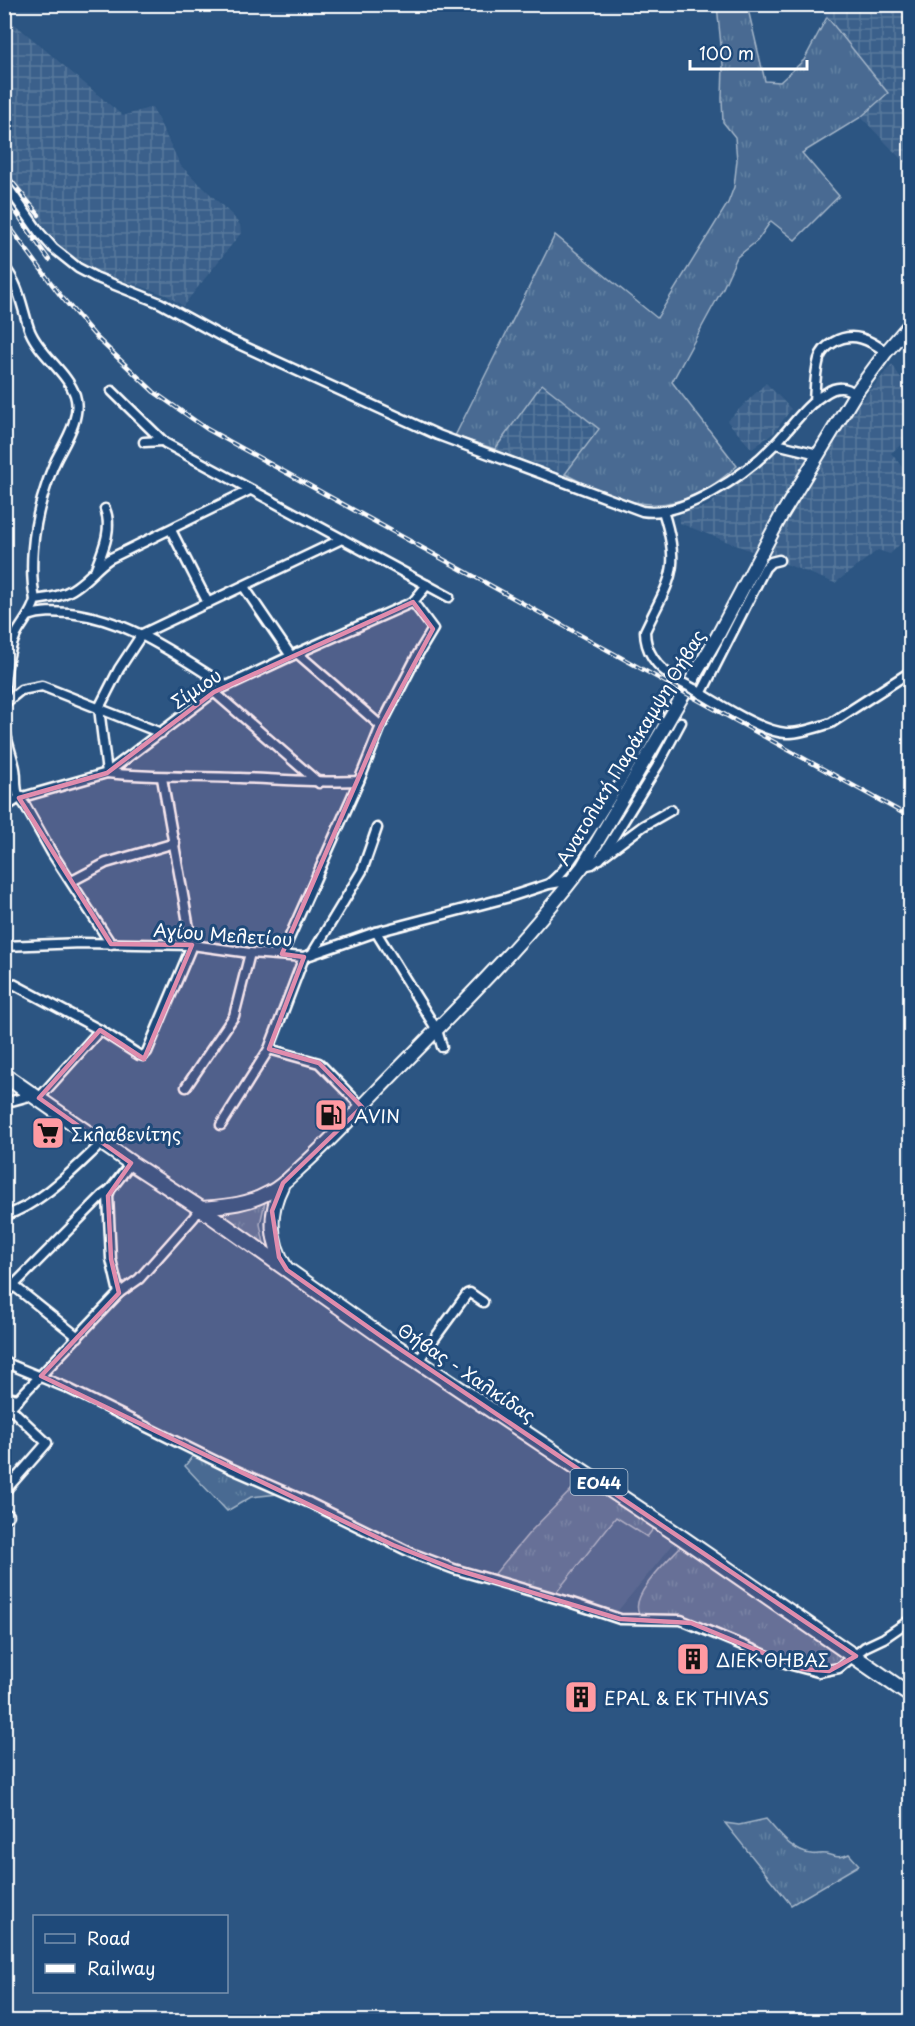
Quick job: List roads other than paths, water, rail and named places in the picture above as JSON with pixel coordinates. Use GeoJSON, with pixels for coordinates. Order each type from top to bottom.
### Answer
{"type":"FeatureCollection","features":[{"type":"Feature","properties":{"kind":"main road","name":"Ανατολική Παράκαμψη Θήβας"},"geometry":{"type":"LineString","coordinates":[[200,1208],[245,1204],[284,1183],[322,1148],[521,942],[573,880],[679,704],[732,609],[756,560],[818,454],[855,394],[910,324]]}},
{"type":"Feature","properties":{"kind":"main road","name":"Θήβας - Χαλκίδας"},"geometry":{"type":"LineString","coordinates":[[4,1075],[200,1208],[418,1361],[856,1656],[910,1695]]}},
{"type":"Feature","properties":{"kind":"main road"},"geometry":{"type":"LineString","coordinates":[[284,1183],[276,1196],[271,1227],[276,1250],[287,1270]]}},
{"type":"Feature","properties":{"kind":"street"},"geometry":{"type":"LineString","coordinates":[[4,182],[53,248],[78,268],[95,277],[160,303],[219,335],[438,435],[629,507],[651,512],[689,503],[716,489],[759,460],[824,394],[840,387],[848,388],[855,394]]}},
{"type":"Feature","properties":{"kind":"street"},"geometry":{"type":"LineString","coordinates":[[4,267],[9,272],[20,298],[30,332],[75,397],[75,418],[72,428],[55,461],[37,521],[33,554],[35,600],[14,640],[7,663],[4,708]]}},
{"type":"Feature","properties":{"kind":"street"},"geometry":{"type":"LineString","coordinates":[[814,402],[819,357],[826,346],[841,338],[856,337],[886,352]]}},
{"type":"Feature","properties":{"kind":"street"},"geometry":{"type":"LineString","coordinates":[[112,392],[163,441],[449,597]]}},
{"type":"Feature","properties":{"kind":"street"},"geometry":{"type":"LineString","coordinates":[[144,442],[163,441]]}},
{"type":"Feature","properties":{"kind":"street"},"geometry":{"type":"LineString","coordinates":[[776,444],[818,454]]}},
{"type":"Feature","properties":{"kind":"street"},"geometry":{"type":"LineString","coordinates":[[35,600],[67,592],[96,568],[250,490]]}},
{"type":"Feature","properties":{"kind":"street"},"geometry":{"type":"LineString","coordinates":[[96,568],[108,533],[108,516],[105,509]]}},
{"type":"Feature","properties":{"kind":"street"},"geometry":{"type":"LineString","coordinates":[[663,511],[672,543],[673,566],[645,631],[645,640],[649,652],[661,669],[677,680],[752,722],[786,733],[818,728],[831,723],[910,672]]}},
{"type":"Feature","properties":{"kind":"street"},"geometry":{"type":"LineString","coordinates":[[171,530],[208,603]]}},
{"type":"Feature","properties":{"kind":"street"},"geometry":{"type":"LineString","coordinates":[[342,539],[142,634],[119,669],[99,708],[107,773],[162,778],[240,778],[319,783],[359,781]]}},
{"type":"Feature","properties":{"kind":"street"},"geometry":{"type":"LineString","coordinates":[[698,692],[765,568],[771,562],[779,560]]}},
{"type":"Feature","properties":{"kind":"street"},"geometry":{"type":"LineString","coordinates":[[282,954],[381,726],[433,629],[413,602],[427,585]]}},
{"type":"Feature","properties":{"kind":"street"},"geometry":{"type":"LineString","coordinates":[[244,587],[294,654],[381,726]]}},
{"type":"Feature","properties":{"kind":"street","name":"Σίμιου"},"geometry":{"type":"LineString","coordinates":[[4,808],[19,798],[107,773],[214,692],[413,602]]}},
{"type":"Feature","properties":{"kind":"street"},"geometry":{"type":"LineString","coordinates":[[28,616],[54,611],[82,614],[112,621],[142,634],[226,686]]}},
{"type":"Feature","properties":{"kind":"street"},"geometry":{"type":"LineString","coordinates":[[5,703],[21,690],[42,686],[161,733]]}},
{"type":"Feature","properties":{"kind":"street"},"geometry":{"type":"LineString","coordinates":[[214,692],[319,783]]}},
{"type":"Feature","properties":{"kind":"street"},"geometry":{"type":"LineString","coordinates":[[549,884],[564,870],[594,826],[658,715]]}},
{"type":"Feature","properties":{"kind":"street"},"geometry":{"type":"LineString","coordinates":[[4,721],[8,746],[15,767],[15,790],[52,853],[111,944]]}},
{"type":"Feature","properties":{"kind":"street"},"geometry":{"type":"LineString","coordinates":[[600,859],[658,765],[681,722]]}},
{"type":"Feature","properties":{"kind":"street"},"geometry":{"type":"LineString","coordinates":[[4,979],[100,1030],[139,1055],[143,1056],[147,1052],[192,945],[162,778]]}},
{"type":"Feature","properties":{"kind":"street"},"geometry":{"type":"LineString","coordinates":[[583,866],[600,859],[643,826],[671,810]]}},
{"type":"Feature","properties":{"kind":"street"},"geometry":{"type":"LineString","coordinates":[[221,1125],[269,1049],[308,955],[362,871],[377,828]]}},
{"type":"Feature","properties":{"kind":"street"},"geometry":{"type":"LineString","coordinates":[[72,881],[106,863],[175,843]]}},
{"type":"Feature","properties":{"kind":"street","name":"Αγίου Μελετίου"},"geometry":{"type":"LineString","coordinates":[[4,946],[82,943],[192,945],[250,953],[308,955],[376,932],[506,898],[549,884],[573,880]]}},
{"type":"Feature","properties":{"kind":"street"},"geometry":{"type":"LineString","coordinates":[[376,932],[437,1030],[442,1047]]}},
{"type":"Feature","properties":{"kind":"street"},"geometry":{"type":"LineString","coordinates":[[186,1087],[234,1016],[250,953]]}},
{"type":"Feature","properties":{"kind":"street"},"geometry":{"type":"LineString","coordinates":[[4,1102],[36,1096],[100,1030]]}},
{"type":"Feature","properties":{"kind":"street"},"geometry":{"type":"LineString","coordinates":[[269,1049],[319,1063],[362,1107]]}},
{"type":"Feature","properties":{"kind":"street"},"geometry":{"type":"LineString","coordinates":[[4,1216],[23,1210],[102,1143]]}},
{"type":"Feature","properties":{"kind":"street"},"geometry":{"type":"LineString","coordinates":[[4,1295],[110,1190],[131,1163]]}},
{"type":"Feature","properties":{"kind":"street"},"geometry":{"type":"LineString","coordinates":[[110,1190],[108,1216],[111,1258],[119,1293]]}},
{"type":"Feature","properties":{"kind":"street"},"geometry":{"type":"LineString","coordinates":[[4,1492],[47,1443],[7,1411],[119,1293],[139,1279],[200,1208]]}},
{"type":"Feature","properties":{"kind":"street"},"geometry":{"type":"LineString","coordinates":[[4,1278],[78,1337]]}},
{"type":"Feature","properties":{"kind":"street"},"geometry":{"type":"LineString","coordinates":[[418,1361],[466,1294],[470,1293],[483,1302]]}},
{"type":"Feature","properties":{"kind":"street"},"geometry":{"type":"LineString","coordinates":[[4,1362],[41,1376],[231,1468],[310,1503],[393,1545],[454,1569],[566,1600],[620,1619],[660,1619],[691,1623],[802,1669],[818,1672],[839,1668],[865,1647],[884,1638],[910,1620]]}},
{"type":"Feature","properties":{"kind":"street"},"geometry":{"type":"LineString","coordinates":[[4,1397],[19,1399]]}},
{"type":"Feature","properties":{"kind":"railway"},"geometry":{"type":"LineString","coordinates":[[4,172],[39,215]]}},
{"type":"Feature","properties":{"kind":"railway"},"geometry":{"type":"LineString","coordinates":[[4,195],[49,260]]}},
{"type":"Feature","properties":{"kind":"railway"},"geometry":{"type":"LineString","coordinates":[[4,219],[60,295],[96,337],[154,392],[207,429],[910,817]]}},
{"type":"Feature","properties":{"kind":"place","name":"AVIN"},"geometry":{"type":"Point","coordinates":[331,1115]}},
{"type":"Feature","properties":{"kind":"place","name":"Σκλαβενίτης"},"geometry":{"type":"Point","coordinates":[48,1133]}},
{"type":"Feature","properties":{"kind":"place","name":"ΔΙΕΚ ΘΗΒΑΣ"},"geometry":{"type":"Point","coordinates":[693,1659]}},
{"type":"Feature","properties":{"kind":"place","name":"EPAL & EK THIVAS"},"geometry":{"type":"Point","coordinates":[581,1697]}}]}
